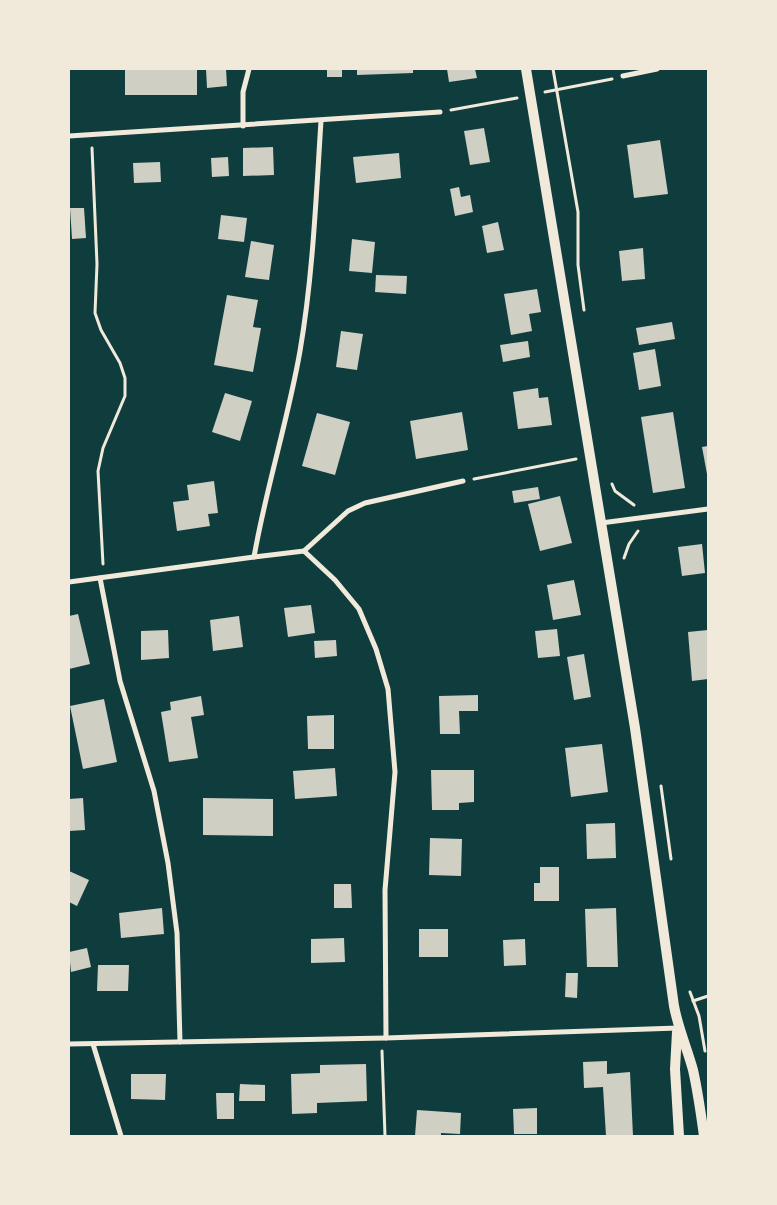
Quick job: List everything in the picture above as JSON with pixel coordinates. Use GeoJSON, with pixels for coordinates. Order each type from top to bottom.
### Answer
{"type":"FeatureCollection","features":[{"type":"Feature","properties":{"kind":"main road"},"geometry":{"type":"LineString","coordinates":[[520,69],[530,96]]}},
{"type":"Feature","properties":{"kind":"main road"},"geometry":{"type":"LineString","coordinates":[[526,69],[635,728],[678,1028],[692,1068],[704,1136]]}},
{"type":"Feature","properties":{"kind":"main road"},"geometry":{"type":"LineString","coordinates":[[678,1028],[675,1069],[680,1136]]}},
{"type":"Feature","properties":{"kind":"street"},"geometry":{"type":"LineString","coordinates":[[243,126],[243,92],[249,69]]}},
{"type":"Feature","properties":{"kind":"street"},"geometry":{"type":"LineString","coordinates":[[623,76],[657,69]]}},
{"type":"Feature","properties":{"kind":"street"},"geometry":{"type":"LineString","coordinates":[[69,136],[440,112]]}},
{"type":"Feature","properties":{"kind":"street"},"geometry":{"type":"LineString","coordinates":[[254,557],[263,506],[290,401],[300,351],[313,252],[321,121]]}},
{"type":"Feature","properties":{"kind":"street"},"geometry":{"type":"LineString","coordinates":[[69,582],[304,551],[348,511],[366,503],[463,481]]}},
{"type":"Feature","properties":{"kind":"street"},"geometry":{"type":"LineString","coordinates":[[601,523],[708,509]]}},
{"type":"Feature","properties":{"kind":"street"},"geometry":{"type":"LineString","coordinates":[[304,551],[335,580],[359,610],[376,649],[388,689],[395,772],[385,890],[384,1038]]}},
{"type":"Feature","properties":{"kind":"street"},"geometry":{"type":"LineString","coordinates":[[102,578],[120,681],[154,792],[168,863],[177,933],[180,1042]]}},
{"type":"Feature","properties":{"kind":"street"},"geometry":{"type":"LineString","coordinates":[[69,1044],[384,1038],[678,1028]]}},
{"type":"Feature","properties":{"kind":"street"},"geometry":{"type":"LineString","coordinates":[[93,1044],[121,1136]]}},
{"type":"Feature","properties":{"kind":"path"},"geometry":{"type":"LineString","coordinates":[[552,69],[578,212],[578,265],[585,314]]}},
{"type":"Feature","properties":{"kind":"path"},"geometry":{"type":"LineString","coordinates":[[92,135],[97,264],[95,313],[101,330],[120,363],[125,378],[125,396],[103,448],[98,471],[102,578]]}},
{"type":"Feature","properties":{"kind":"path"},"geometry":{"type":"LineString","coordinates":[[463,481],[499,472],[590,457]]}},
{"type":"Feature","properties":{"kind":"path"},"geometry":{"type":"LineString","coordinates":[[610,475],[615,491],[634,506],[637,518],[638,530],[625,552],[624,562]]}},
{"type":"Feature","properties":{"kind":"path"},"geometry":{"type":"LineString","coordinates":[[660,777],[672,864]]}},
{"type":"Feature","properties":{"kind":"path"},"geometry":{"type":"LineString","coordinates":[[688,984],[699,1016],[707,1059]]}},
{"type":"Feature","properties":{"kind":"path"},"geometry":{"type":"LineString","coordinates":[[693,1001],[708,996]]}},
{"type":"Feature","properties":{"kind":"path"},"geometry":{"type":"LineString","coordinates":[[384,1038],[385,1136]]}},
{"type":"Feature","properties":{"kind":"building"},"geometry":{"type":"Polygon","coordinates":[[[125,69],[197,69],[197,95],[125,95],[125,69]]]}},
{"type":"Feature","properties":{"kind":"building"},"geometry":{"type":"Polygon","coordinates":[[[206,69],[226,69],[227,86],[207,88],[206,69]]]}},
{"type":"Feature","properties":{"kind":"building"},"geometry":{"type":"Polygon","coordinates":[[[327,69],[342,69],[342,77],[327,77],[327,69]]]}},
{"type":"Feature","properties":{"kind":"building"},"geometry":{"type":"Polygon","coordinates":[[[357,69],[413,69],[413,73],[357,75],[357,69]]]}},
{"type":"Feature","properties":{"kind":"building"},"geometry":{"type":"Polygon","coordinates":[[[447,69],[475,69],[477,78],[449,82],[447,69]]]}},
{"type":"Feature","properties":{"kind":"building"},"geometry":{"type":"Polygon","coordinates":[[[484,128],[490,162],[470,165],[464,131],[484,128]]]}},
{"type":"Feature","properties":{"kind":"building"},"geometry":{"type":"Polygon","coordinates":[[[660,140],[668,194],[634,198],[627,145],[660,140]]]}},
{"type":"Feature","properties":{"kind":"building"},"geometry":{"type":"Polygon","coordinates":[[[273,147],[274,175],[243,176],[243,148],[273,147]]]}},
{"type":"Feature","properties":{"kind":"building"},"geometry":{"type":"Polygon","coordinates":[[[399,153],[401,178],[356,183],[353,157],[399,153]]]}},
{"type":"Feature","properties":{"kind":"building"},"geometry":{"type":"Polygon","coordinates":[[[228,157],[229,176],[212,177],[211,158],[228,157]]]}},
{"type":"Feature","properties":{"kind":"building"},"geometry":{"type":"Polygon","coordinates":[[[160,162],[161,182],[134,183],[133,163],[160,162]]]}},
{"type":"Feature","properties":{"kind":"building"},"geometry":{"type":"Polygon","coordinates":[[[459,187],[461,197],[470,195],[473,212],[455,216],[450,189],[459,187]]]}},
{"type":"Feature","properties":{"kind":"building"},"geometry":{"type":"Polygon","coordinates":[[[70,208],[84,208],[86,238],[72,239],[70,208]]]}},
{"type":"Feature","properties":{"kind":"building"},"geometry":{"type":"Polygon","coordinates":[[[221,215],[247,218],[244,242],[218,239],[221,215]]]}},
{"type":"Feature","properties":{"kind":"building"},"geometry":{"type":"Polygon","coordinates":[[[498,222],[504,250],[487,253],[482,226],[498,222]]]}},
{"type":"Feature","properties":{"kind":"building"},"geometry":{"type":"Polygon","coordinates":[[[352,239],[375,242],[372,273],[349,271],[352,239]]]}},
{"type":"Feature","properties":{"kind":"building"},"geometry":{"type":"Polygon","coordinates":[[[251,241],[274,245],[269,280],[245,277],[251,241]]]}},
{"type":"Feature","properties":{"kind":"building"},"geometry":{"type":"Polygon","coordinates":[[[643,248],[645,279],[622,281],[619,251],[643,248]]]}},
{"type":"Feature","properties":{"kind":"building"},"geometry":{"type":"Polygon","coordinates":[[[376,275],[407,276],[406,294],[375,292],[376,275]]]}},
{"type":"Feature","properties":{"kind":"building"},"geometry":{"type":"Polygon","coordinates":[[[537,289],[541,312],[529,314],[532,331],[511,335],[504,294],[537,289]]]}},
{"type":"Feature","properties":{"kind":"building"},"geometry":{"type":"Polygon","coordinates":[[[227,295],[258,300],[253,327],[261,328],[253,372],[214,365],[227,295]]]}},
{"type":"Feature","properties":{"kind":"building"},"geometry":{"type":"Polygon","coordinates":[[[672,322],[675,339],[639,345],[636,328],[672,322]]]}},
{"type":"Feature","properties":{"kind":"building"},"geometry":{"type":"Polygon","coordinates":[[[341,331],[363,334],[357,370],[336,367],[341,331]]]}},
{"type":"Feature","properties":{"kind":"building"},"geometry":{"type":"Polygon","coordinates":[[[528,341],[530,357],[503,362],[500,345],[528,341]]]}},
{"type":"Feature","properties":{"kind":"building"},"geometry":{"type":"Polygon","coordinates":[[[655,349],[661,386],[639,390],[633,353],[655,349]]]}},
{"type":"Feature","properties":{"kind":"building"},"geometry":{"type":"Polygon","coordinates":[[[538,388],[539,398],[548,397],[552,425],[518,429],[513,392],[538,388]]]}},
{"type":"Feature","properties":{"kind":"building"},"geometry":{"type":"Polygon","coordinates":[[[225,393],[252,401],[240,441],[212,432],[225,393]]]}},
{"type":"Feature","properties":{"kind":"building"},"geometry":{"type":"Polygon","coordinates":[[[462,412],[468,450],[416,459],[410,421],[462,412]]]}},
{"type":"Feature","properties":{"kind":"building"},"geometry":{"type":"Polygon","coordinates":[[[673,412],[685,488],[653,493],[641,417],[673,412]]]}},
{"type":"Feature","properties":{"kind":"building"},"geometry":{"type":"Polygon","coordinates":[[[317,413],[350,422],[335,475],[302,466],[317,413]]]}},
{"type":"Feature","properties":{"kind":"building"},"geometry":{"type":"Polygon","coordinates":[[[708,446],[708,474],[707,474],[702,447],[708,446]]]}},
{"type":"Feature","properties":{"kind":"building"},"geometry":{"type":"Polygon","coordinates":[[[214,481],[218,513],[208,514],[210,526],[177,531],[173,502],[189,500],[187,485],[214,481]]]}},
{"type":"Feature","properties":{"kind":"building"},"geometry":{"type":"Polygon","coordinates":[[[538,487],[540,499],[514,503],[512,491],[538,487]]]}},
{"type":"Feature","properties":{"kind":"building"},"geometry":{"type":"Polygon","coordinates":[[[560,496],[572,543],[540,551],[528,504],[560,496]]]}},
{"type":"Feature","properties":{"kind":"building"},"geometry":{"type":"Polygon","coordinates":[[[702,544],[705,573],[682,576],[678,547],[702,544]]]}},
{"type":"Feature","properties":{"kind":"building"},"geometry":{"type":"Polygon","coordinates":[[[574,580],[581,615],[553,620],[547,585],[574,580]]]}},
{"type":"Feature","properties":{"kind":"building"},"geometry":{"type":"Polygon","coordinates":[[[311,605],[315,633],[288,637],[284,608],[311,605]]]}},
{"type":"Feature","properties":{"kind":"building"},"geometry":{"type":"Polygon","coordinates":[[[78,614],[90,664],[69,669],[69,616],[78,614]]]}},
{"type":"Feature","properties":{"kind":"building"},"geometry":{"type":"Polygon","coordinates":[[[239,616],[243,647],[213,651],[210,620],[239,616]]]}},
{"type":"Feature","properties":{"kind":"building"},"geometry":{"type":"Polygon","coordinates":[[[557,629],[560,656],[538,658],[535,631],[557,629]]]}},
{"type":"Feature","properties":{"kind":"building"},"geometry":{"type":"Polygon","coordinates":[[[168,630],[169,658],[141,660],[141,631],[168,630]]]}},
{"type":"Feature","properties":{"kind":"building"},"geometry":{"type":"Polygon","coordinates":[[[708,630],[708,679],[692,681],[688,632],[708,630]]]}},
{"type":"Feature","properties":{"kind":"building"},"geometry":{"type":"Polygon","coordinates":[[[336,640],[337,656],[315,658],[314,641],[336,640]]]}},
{"type":"Feature","properties":{"kind":"building"},"geometry":{"type":"Polygon","coordinates":[[[584,654],[591,697],[574,700],[567,657],[584,654]]]}},
{"type":"Feature","properties":{"kind":"building"},"geometry":{"type":"Polygon","coordinates":[[[478,695],[478,711],[459,711],[460,734],[440,734],[439,696],[478,695]]]}},
{"type":"Feature","properties":{"kind":"building"},"geometry":{"type":"Polygon","coordinates":[[[201,696],[204,715],[191,717],[198,758],[169,762],[161,712],[171,710],[170,702],[201,696]]]}},
{"type":"Feature","properties":{"kind":"building"},"geometry":{"type":"Polygon","coordinates":[[[104,699],[117,762],[83,769],[70,706],[104,699]]]}},
{"type":"Feature","properties":{"kind":"building"},"geometry":{"type":"Polygon","coordinates":[[[334,715],[334,749],[308,749],[307,716],[334,715]]]}},
{"type":"Feature","properties":{"kind":"building"},"geometry":{"type":"Polygon","coordinates":[[[602,744],[608,792],[571,797],[565,748],[602,744]]]}},
{"type":"Feature","properties":{"kind":"building"},"geometry":{"type":"Polygon","coordinates":[[[335,768],[337,796],[295,799],[293,771],[335,768]]]}},
{"type":"Feature","properties":{"kind":"building"},"geometry":{"type":"Polygon","coordinates":[[[431,770],[474,770],[474,802],[459,803],[459,810],[432,810],[431,770]]]}},
{"type":"Feature","properties":{"kind":"building"},"geometry":{"type":"Polygon","coordinates":[[[83,798],[85,830],[69,831],[69,799],[83,798]]]}},
{"type":"Feature","properties":{"kind":"building"},"geometry":{"type":"Polygon","coordinates":[[[203,798],[273,799],[273,836],[203,835],[203,798]]]}},
{"type":"Feature","properties":{"kind":"building"},"geometry":{"type":"Polygon","coordinates":[[[615,823],[616,858],[587,859],[586,824],[615,823]]]}},
{"type":"Feature","properties":{"kind":"building"},"geometry":{"type":"Polygon","coordinates":[[[430,838],[462,839],[461,876],[429,875],[430,838]]]}},
{"type":"Feature","properties":{"kind":"building"},"geometry":{"type":"Polygon","coordinates":[[[540,867],[559,867],[559,901],[534,901],[534,883],[540,883],[540,867]]]}},
{"type":"Feature","properties":{"kind":"building"},"geometry":{"type":"Polygon","coordinates":[[[69,871],[89,880],[77,906],[69,902],[69,871]]]}},
{"type":"Feature","properties":{"kind":"building"},"geometry":{"type":"Polygon","coordinates":[[[334,884],[351,884],[352,908],[334,908],[334,884]]]}},
{"type":"Feature","properties":{"kind":"building"},"geometry":{"type":"Polygon","coordinates":[[[162,908],[164,934],[121,938],[119,913],[162,908]]]}},
{"type":"Feature","properties":{"kind":"building"},"geometry":{"type":"Polygon","coordinates":[[[616,908],[618,967],[587,967],[585,909],[616,908]]]}},
{"type":"Feature","properties":{"kind":"building"},"geometry":{"type":"Polygon","coordinates":[[[419,929],[448,929],[448,957],[419,957],[419,929]]]}},
{"type":"Feature","properties":{"kind":"building"},"geometry":{"type":"Polygon","coordinates":[[[344,938],[345,962],[311,963],[311,939],[344,938]]]}},
{"type":"Feature","properties":{"kind":"building"},"geometry":{"type":"Polygon","coordinates":[[[525,939],[526,965],[504,966],[503,940],[525,939]]]}},
{"type":"Feature","properties":{"kind":"building"},"geometry":{"type":"Polygon","coordinates":[[[87,948],[91,967],[71,972],[69,952],[87,948]]]}},
{"type":"Feature","properties":{"kind":"building"},"geometry":{"type":"Polygon","coordinates":[[[98,965],[129,965],[128,991],[97,991],[98,965]]]}},
{"type":"Feature","properties":{"kind":"building"},"geometry":{"type":"Polygon","coordinates":[[[566,973],[578,973],[577,998],[565,997],[566,973]]]}},
{"type":"Feature","properties":{"kind":"building"},"geometry":{"type":"Polygon","coordinates":[[[607,1061],[607,1074],[630,1072],[633,1136],[606,1136],[603,1087],[584,1088],[583,1062],[607,1061]]]}},
{"type":"Feature","properties":{"kind":"building"},"geometry":{"type":"Polygon","coordinates":[[[366,1064],[367,1101],[317,1103],[317,1113],[292,1114],[291,1074],[320,1073],[320,1065],[366,1064]]]}},
{"type":"Feature","properties":{"kind":"building"},"geometry":{"type":"Polygon","coordinates":[[[131,1074],[166,1074],[165,1100],[131,1099],[131,1074]]]}},
{"type":"Feature","properties":{"kind":"building"},"geometry":{"type":"Polygon","coordinates":[[[240,1084],[265,1085],[265,1101],[239,1101],[240,1084]]]}},
{"type":"Feature","properties":{"kind":"building"},"geometry":{"type":"Polygon","coordinates":[[[216,1093],[234,1093],[234,1119],[217,1119],[216,1093]]]}},
{"type":"Feature","properties":{"kind":"building"},"geometry":{"type":"Polygon","coordinates":[[[537,1108],[537,1134],[514,1134],[513,1109],[537,1108]]]}},
{"type":"Feature","properties":{"kind":"building"},"geometry":{"type":"Polygon","coordinates":[[[417,1110],[461,1113],[460,1134],[441,1133],[441,1136],[415,1136],[417,1110]]]}}]}
